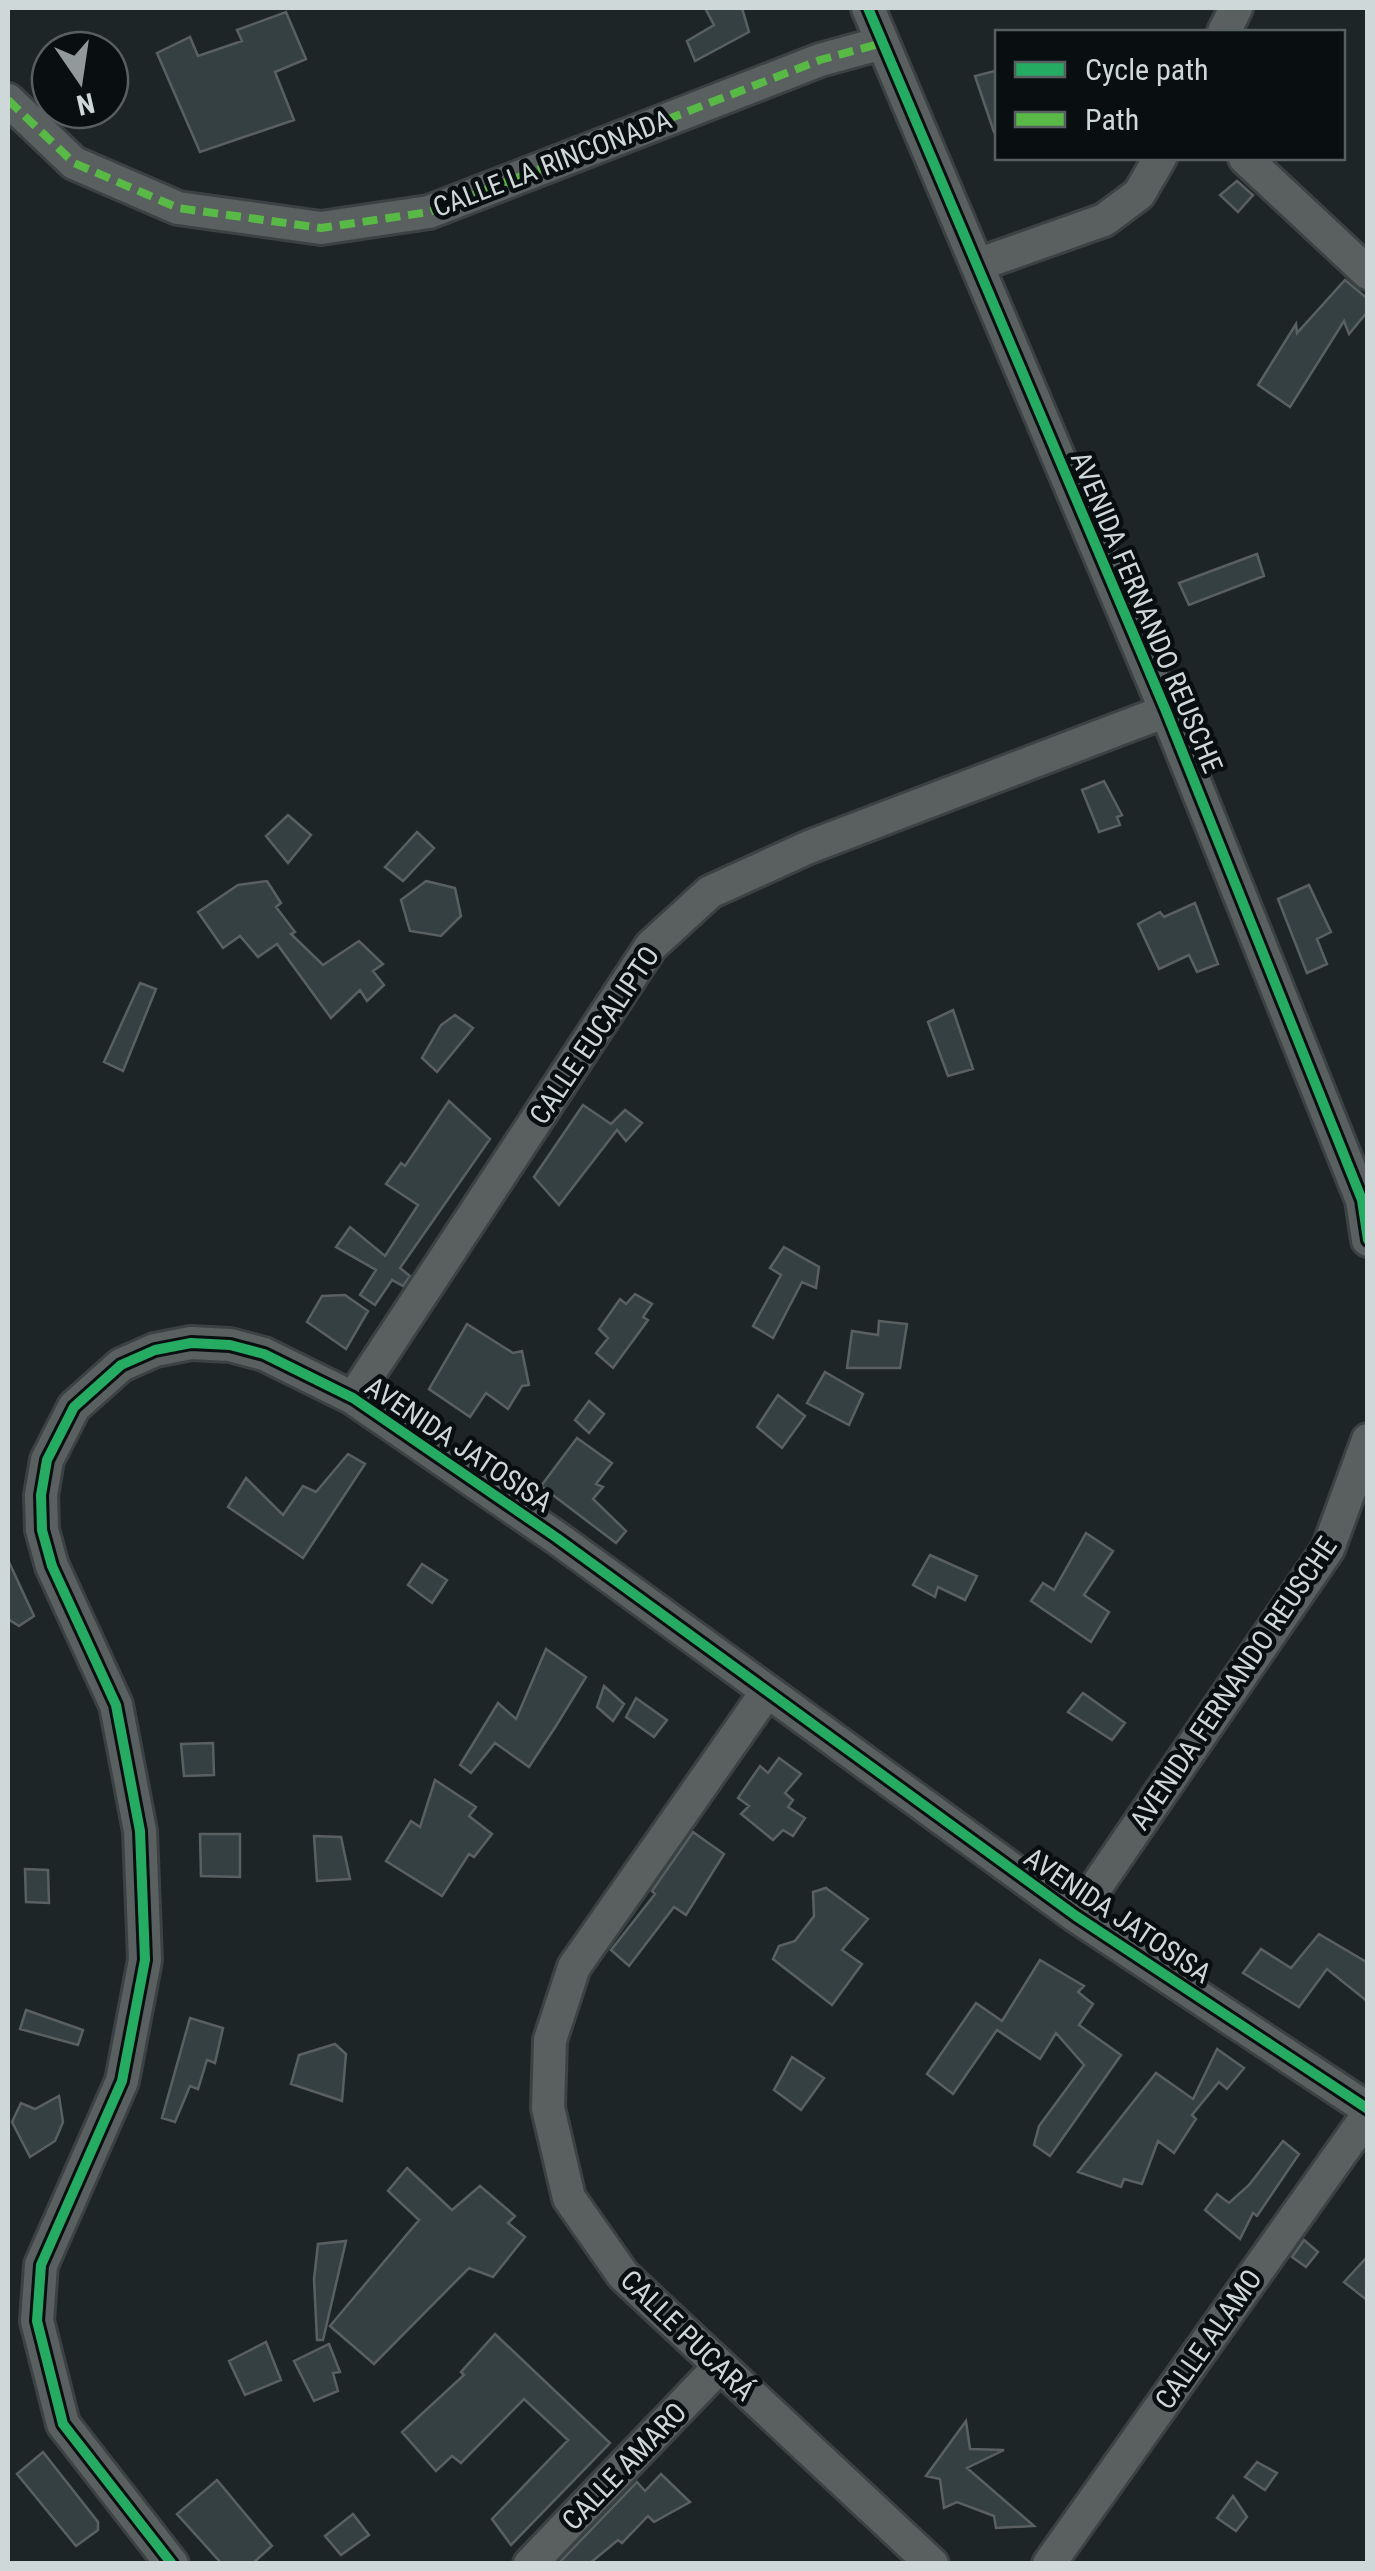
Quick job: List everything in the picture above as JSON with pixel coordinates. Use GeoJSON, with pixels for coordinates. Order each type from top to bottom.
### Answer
{"type":"FeatureCollection","features":[{"type":"Feature","properties":{"kind":"street","name":"AVENIDA FERNANDO REUSCHE"},"geometry":{"type":"LineString","coordinates":[[868,8],[1166,710],[1362,1200],[1368,1240]]}},
{"type":"Feature","properties":{"kind":"street","name":"CALLE LA RINCONADA"},"geometry":{"type":"LineString","coordinates":[[8,100],[74,163],[178,208],[321,228],[430,212],[820,60],[882,42]]}},
{"type":"Feature","properties":{"kind":"street"},"geometry":{"type":"LineString","coordinates":[[977,265],[1104,220],[1139,194],[1159,160]]}},
{"type":"Feature","properties":{"kind":"street"},"geometry":{"type":"LineString","coordinates":[[1247,160],[1368,273]]}},
{"type":"Feature","properties":{"kind":"street","name":"CALLE EUCALIPTO"},"geometry":{"type":"LineString","coordinates":[[353,1398],[651,946],[710,892],[809,846],[1166,710]]}},
{"type":"Feature","properties":{"kind":"street","name":"AVENIDA JATOSISA"},"geometry":{"type":"LineString","coordinates":[[172,2564],[79,2450],[64,2424],[37,2321],[41,2265],[122,2080],[145,1960],[140,1832],[116,1706],[52,1566],[42,1530],[40,1496],[47,1460],[74,1406],[122,1365],[155,1350],[191,1343],[230,1345],[264,1354],[353,1398],[557,1538],[1076,1916],[1368,2112]]}},
{"type":"Feature","properties":{"kind":"street","name":"AVENIDA FERNANDO REUSCHE"},"geometry":{"type":"LineString","coordinates":[[1076,1916],[1328,1549],[1368,1440]]}},
{"type":"Feature","properties":{"kind":"street","name":"CALLE PUCARÁ"},"geometry":{"type":"LineString","coordinates":[[766,1692],[574,1967],[550,2040],[548,2108],[568,2198],[622,2275],[932,2564]]}},
{"type":"Feature","properties":{"kind":"street","name":"CALLE ALAMO"},"geometry":{"type":"LineString","coordinates":[[1048,2564],[1368,2112]]}},
{"type":"Feature","properties":{"kind":"street","name":"CALLE AMARO"},"geometry":{"type":"LineString","coordinates":[[530,2564],[718,2368]]}},
{"type":"Feature","properties":{"kind":"building"},"geometry":{"type":"Polygon","coordinates":[[[705,8],[742,8],[749,32],[695,61],[687,41],[714,25],[705,8]]]}},
{"type":"Feature","properties":{"kind":"building"},"geometry":{"type":"Polygon","coordinates":[[[286,12],[306,59],[275,72],[294,120],[200,152],[157,53],[190,37],[198,56],[242,41],[237,30],[286,12]]]}},
{"type":"Feature","properties":{"kind":"building"},"geometry":{"type":"Polygon","coordinates":[[[995,71],[995,132],[994,132],[975,76],[995,71]]]}},
{"type":"Feature","properties":{"kind":"building"},"geometry":{"type":"Polygon","coordinates":[[[1237,181],[1253,195],[1238,212],[1220,195],[1237,181]]]}},
{"type":"Feature","properties":{"kind":"building"},"geometry":{"type":"Polygon","coordinates":[[[1345,280],[1368,299],[1368,311],[1349,334],[1344,321],[1290,407],[1258,385],[1296,324],[1297,333],[1345,280]]]}},
{"type":"Feature","properties":{"kind":"building"},"geometry":{"type":"Polygon","coordinates":[[[1257,554],[1264,576],[1189,605],[1179,583],[1257,554]]]}},
{"type":"Feature","properties":{"kind":"building"},"geometry":{"type":"Polygon","coordinates":[[[1104,781],[1122,815],[1117,817],[1120,825],[1099,832],[1082,790],[1104,781]]]}},
{"type":"Feature","properties":{"kind":"building"},"geometry":{"type":"Polygon","coordinates":[[[288,815],[311,835],[288,863],[266,836],[288,815]]]}},
{"type":"Feature","properties":{"kind":"building"},"geometry":{"type":"Polygon","coordinates":[[[417,832],[434,848],[403,881],[385,867],[417,832]]]}},
{"type":"Feature","properties":{"kind":"building"},"geometry":{"type":"Polygon","coordinates":[[[267,881],[281,903],[276,907],[295,932],[291,934],[323,965],[359,941],[383,964],[373,971],[384,985],[367,1001],[360,990],[331,1018],[277,944],[258,957],[240,936],[223,948],[198,912],[238,885],[267,881]]]}},
{"type":"Feature","properties":{"kind":"building"},"geometry":{"type":"Polygon","coordinates":[[[426,881],[455,888],[461,916],[441,936],[410,931],[401,900],[426,881]]]}},
{"type":"Feature","properties":{"kind":"building"},"geometry":{"type":"Polygon","coordinates":[[[1309,885],[1331,932],[1317,939],[1327,964],[1307,973],[1278,899],[1309,885]]]}},
{"type":"Feature","properties":{"kind":"building"},"geometry":{"type":"Polygon","coordinates":[[[1195,903],[1218,964],[1197,972],[1189,955],[1159,969],[1138,924],[1160,912],[1164,917],[1195,903]]]}},
{"type":"Feature","properties":{"kind":"building"},"geometry":{"type":"Polygon","coordinates":[[[140,983],[156,989],[123,1071],[104,1062],[140,983]]]}},
{"type":"Feature","properties":{"kind":"building"},"geometry":{"type":"Polygon","coordinates":[[[953,1010],[973,1069],[948,1076],[928,1022],[953,1010]]]}},
{"type":"Feature","properties":{"kind":"building"},"geometry":{"type":"Polygon","coordinates":[[[455,1015],[473,1028],[437,1072],[422,1058],[441,1025],[455,1015]]]}},
{"type":"Feature","properties":{"kind":"building"},"geometry":{"type":"Polygon","coordinates":[[[449,1101],[490,1139],[400,1268],[410,1276],[403,1286],[392,1280],[375,1305],[360,1295],[376,1270],[336,1247],[350,1227],[385,1256],[418,1205],[386,1184],[401,1163],[405,1166],[449,1101]]]}},
{"type":"Feature","properties":{"kind":"building"},"geometry":{"type":"Polygon","coordinates":[[[583,1105],[611,1124],[625,1110],[642,1123],[626,1141],[617,1130],[559,1205],[534,1177],[583,1105]]]}},
{"type":"Feature","properties":{"kind":"building"},"geometry":{"type":"Polygon","coordinates":[[[784,1247],[819,1267],[816,1288],[802,1282],[773,1338],[753,1326],[781,1275],[770,1268],[784,1247]]]}},
{"type":"Feature","properties":{"kind":"building"},"geometry":{"type":"Polygon","coordinates":[[[635,1294],[652,1304],[643,1317],[648,1320],[613,1368],[596,1353],[608,1338],[599,1329],[620,1299],[626,1304],[635,1294]]]}},
{"type":"Feature","properties":{"kind":"building"},"geometry":{"type":"Polygon","coordinates":[[[345,1295],[368,1311],[346,1349],[307,1322],[322,1296],[345,1295]]]}},
{"type":"Feature","properties":{"kind":"building"},"geometry":{"type":"Polygon","coordinates":[[[879,1321],[907,1324],[900,1368],[847,1368],[852,1331],[878,1335],[879,1321]]]}},
{"type":"Feature","properties":{"kind":"building"},"geometry":{"type":"Polygon","coordinates":[[[467,1324],[513,1353],[522,1351],[529,1385],[522,1386],[508,1409],[486,1393],[470,1417],[429,1389],[467,1324]]]}},
{"type":"Feature","properties":{"kind":"building"},"geometry":{"type":"Polygon","coordinates":[[[825,1372],[863,1394],[849,1425],[807,1403],[825,1372]]]}},
{"type":"Feature","properties":{"kind":"building"},"geometry":{"type":"Polygon","coordinates":[[[778,1395],[805,1416],[782,1448],[757,1427],[778,1395]]]}},
{"type":"Feature","properties":{"kind":"building"},"geometry":{"type":"Polygon","coordinates":[[[589,1401],[604,1414],[589,1433],[575,1420],[589,1401]]]}},
{"type":"Feature","properties":{"kind":"building"},"geometry":{"type":"Polygon","coordinates":[[[577,1438],[612,1463],[596,1484],[603,1487],[593,1499],[626,1531],[616,1543],[541,1486],[577,1438]]]}},
{"type":"Feature","properties":{"kind":"building"},"geometry":{"type":"Polygon","coordinates":[[[348,1454],[365,1464],[303,1558],[228,1507],[246,1478],[283,1515],[303,1486],[316,1492],[348,1454]]]}},
{"type":"Feature","properties":{"kind":"building"},"geometry":{"type":"Polygon","coordinates":[[[1086,1533],[1113,1551],[1084,1595],[1109,1612],[1091,1642],[1031,1601],[1043,1583],[1054,1590],[1086,1533]]]}},
{"type":"Feature","properties":{"kind":"building"},"geometry":{"type":"Polygon","coordinates":[[[930,1555],[977,1576],[965,1600],[938,1587],[935,1597],[913,1585],[930,1555]]]}},
{"type":"Feature","properties":{"kind":"building"},"geometry":{"type":"Polygon","coordinates":[[[8,1560],[34,1616],[19,1626],[8,1619],[8,1560]]]}},
{"type":"Feature","properties":{"kind":"building"},"geometry":{"type":"Polygon","coordinates":[[[422,1564],[447,1580],[432,1603],[408,1585],[422,1564]]]}},
{"type":"Feature","properties":{"kind":"building"},"geometry":{"type":"Polygon","coordinates":[[[546,1649],[586,1677],[529,1767],[495,1743],[471,1773],[460,1765],[498,1703],[516,1719],[546,1649]]]}},
{"type":"Feature","properties":{"kind":"building"},"geometry":{"type":"Polygon","coordinates":[[[604,1686],[624,1704],[613,1721],[597,1707],[604,1686]]]}},
{"type":"Feature","properties":{"kind":"building"},"geometry":{"type":"Polygon","coordinates":[[[1083,1693],[1125,1723],[1112,1740],[1068,1712],[1083,1693]]]}},
{"type":"Feature","properties":{"kind":"building"},"geometry":{"type":"Polygon","coordinates":[[[636,1698],[667,1720],[654,1737],[626,1717],[636,1698]]]}},
{"type":"Feature","properties":{"kind":"building"},"geometry":{"type":"Polygon","coordinates":[[[213,1743],[214,1775],[184,1776],[181,1744],[213,1743]]]}},
{"type":"Feature","properties":{"kind":"building"},"geometry":{"type":"Polygon","coordinates":[[[779,1758],[801,1774],[785,1793],[793,1800],[788,1807],[805,1818],[793,1836],[783,1830],[773,1840],[741,1814],[749,1806],[738,1798],[760,1766],[768,1773],[779,1758]]]}},
{"type":"Feature","properties":{"kind":"building"},"geometry":{"type":"Polygon","coordinates":[[[435,1780],[476,1807],[469,1816],[492,1834],[474,1857],[469,1854],[442,1896],[386,1861],[411,1821],[420,1827],[435,1780]]]}},
{"type":"Feature","properties":{"kind":"building"},"geometry":{"type":"Polygon","coordinates":[[[693,1832],[724,1854],[686,1915],[674,1907],[629,1966],[611,1950],[655,1894],[652,1891],[693,1832]]]}},
{"type":"Feature","properties":{"kind":"building"},"geometry":{"type":"Polygon","coordinates":[[[200,1834],[240,1834],[240,1877],[201,1876],[200,1834]]]}},
{"type":"Feature","properties":{"kind":"building"},"geometry":{"type":"Polygon","coordinates":[[[314,1836],[341,1837],[350,1879],[317,1881],[314,1836]]]}},
{"type":"Feature","properties":{"kind":"building"},"geometry":{"type":"Polygon","coordinates":[[[25,1869],[48,1870],[49,1903],[26,1902],[25,1869]]]}},
{"type":"Feature","properties":{"kind":"building"},"geometry":{"type":"Polygon","coordinates":[[[826,1888],[868,1919],[842,1950],[862,1964],[832,2005],[773,1959],[779,1946],[795,1941],[814,1916],[813,1892],[826,1888]]]}},
{"type":"Feature","properties":{"kind":"building"},"geometry":{"type":"Polygon","coordinates":[[[1319,1934],[1368,1963],[1368,2002],[1327,1969],[1299,2007],[1243,1973],[1261,1949],[1291,1968],[1319,1934]]]}},
{"type":"Feature","properties":{"kind":"building"},"geometry":{"type":"Polygon","coordinates":[[[1040,1960],[1084,1986],[1078,1992],[1093,2004],[1079,2025],[1121,2055],[1050,2156],[1034,2145],[1039,2126],[1084,2065],[1056,2033],[1040,2059],[997,2030],[953,2094],[927,2074],[976,2003],[1002,2021],[1040,1960]]]}},
{"type":"Feature","properties":{"kind":"building"},"geometry":{"type":"Polygon","coordinates":[[[26,2010],[83,2030],[78,2045],[20,2029],[26,2010]]]}},
{"type":"Feature","properties":{"kind":"building"},"geometry":{"type":"Polygon","coordinates":[[[190,2018],[223,2028],[215,2063],[207,2060],[198,2089],[190,2086],[175,2122],[162,2118],[190,2018]]]}},
{"type":"Feature","properties":{"kind":"building"},"geometry":{"type":"Polygon","coordinates":[[[335,2044],[346,2054],[342,2101],[291,2084],[299,2055],[335,2044]]]}},
{"type":"Feature","properties":{"kind":"building"},"geometry":{"type":"Polygon","coordinates":[[[1217,2049],[1244,2068],[1227,2089],[1219,2082],[1192,2115],[1196,2119],[1174,2153],[1158,2141],[1142,2184],[1124,2179],[1121,2187],[1078,2172],[1156,2073],[1193,2099],[1217,2049]]]}},
{"type":"Feature","properties":{"kind":"building"},"geometry":{"type":"Polygon","coordinates":[[[792,2057],[824,2078],[801,2110],[774,2090],[792,2057]]]}},
{"type":"Feature","properties":{"kind":"building"},"geometry":{"type":"Polygon","coordinates":[[[59,2096],[63,2122],[55,2141],[30,2157],[12,2122],[21,2103],[35,2109],[59,2096]]]}},
{"type":"Feature","properties":{"kind":"building"},"geometry":{"type":"Polygon","coordinates":[[[1283,2141],[1299,2154],[1257,2216],[1253,2213],[1240,2239],[1205,2210],[1217,2194],[1229,2203],[1249,2185],[1283,2141]]]}},
{"type":"Feature","properties":{"kind":"building"},"geometry":{"type":"Polygon","coordinates":[[[407,2168],[452,2210],[480,2186],[515,2216],[508,2223],[525,2237],[493,2277],[469,2268],[374,2364],[330,2326],[419,2220],[388,2191],[407,2168]]]}},
{"type":"Feature","properties":{"kind":"building"},"geometry":{"type":"Polygon","coordinates":[[[1304,2240],[1318,2252],[1306,2267],[1292,2257],[1304,2240]]]}},
{"type":"Feature","properties":{"kind":"building"},"geometry":{"type":"Polygon","coordinates":[[[346,2241],[323,2340],[317,2340],[314,2279],[318,2244],[346,2241]]]}},
{"type":"Feature","properties":{"kind":"building"},"geometry":{"type":"Polygon","coordinates":[[[1368,2256],[1368,2301],[1344,2282],[1368,2256]]]}},
{"type":"Feature","properties":{"kind":"building"},"geometry":{"type":"Polygon","coordinates":[[[495,2334],[610,2443],[511,2545],[492,2519],[568,2440],[524,2399],[461,2463],[452,2456],[436,2471],[402,2432],[464,2375],[461,2372],[495,2334]]]}},
{"type":"Feature","properties":{"kind":"building"},"geometry":{"type":"Polygon","coordinates":[[[266,2342],[281,2380],[245,2395],[229,2361],[266,2342]]]}},
{"type":"Feature","properties":{"kind":"building"},"geometry":{"type":"Polygon","coordinates":[[[329,2344],[340,2372],[333,2373],[338,2391],[314,2401],[294,2361],[329,2344]]]}},
{"type":"Feature","properties":{"kind":"building"},"geometry":{"type":"Polygon","coordinates":[[[966,2421],[970,2449],[1004,2450],[967,2468],[1034,2526],[996,2528],[994,2516],[957,2502],[944,2508],[940,2479],[926,2476],[966,2421]]]}},
{"type":"Feature","properties":{"kind":"building"},"geometry":{"type":"Polygon","coordinates":[[[43,2452],[98,2522],[98,2530],[76,2546],[17,2474],[43,2452]]]}},
{"type":"Feature","properties":{"kind":"building"},"geometry":{"type":"Polygon","coordinates":[[[1257,2462],[1277,2473],[1265,2490],[1245,2477],[1257,2462]]]}},
{"type":"Feature","properties":{"kind":"building"},"geometry":{"type":"Polygon","coordinates":[[[661,2474],[690,2502],[654,2522],[648,2516],[622,2543],[618,2540],[589,2564],[558,2564],[637,2482],[645,2491],[661,2474]]]}},
{"type":"Feature","properties":{"kind":"building"},"geometry":{"type":"Polygon","coordinates":[[[217,2480],[272,2546],[252,2564],[222,2564],[177,2514],[217,2480]]]}},
{"type":"Feature","properties":{"kind":"building"},"geometry":{"type":"Polygon","coordinates":[[[1233,2496],[1247,2517],[1236,2531],[1217,2518],[1233,2496]]]}},
{"type":"Feature","properties":{"kind":"building"},"geometry":{"type":"Polygon","coordinates":[[[353,2514],[369,2535],[341,2555],[325,2536],[353,2514]]]}},
{"type":"Feature","properties":{"kind":"marked path"},"geometry":{"type":"LineString","coordinates":[[8,100],[74,163],[178,208],[321,228],[429,212],[820,60],[882,43]]}},
{"type":"Feature","properties":{"kind":"cycle path"},"geometry":{"type":"LineString","coordinates":[[868,8],[1166,711],[1362,1200],[1368,1240]]}},
{"type":"Feature","properties":{"kind":"cycle path"},"geometry":{"type":"LineString","coordinates":[[172,2564],[63,2424],[37,2321],[41,2265],[122,2081],[145,1960],[140,1831],[116,1705],[52,1566],[42,1530],[41,1495],[47,1460],[74,1407],[121,1365],[155,1350],[191,1343],[230,1345],[264,1354],[353,1398],[557,1538],[1076,1916],[1368,2109]]}}]}
